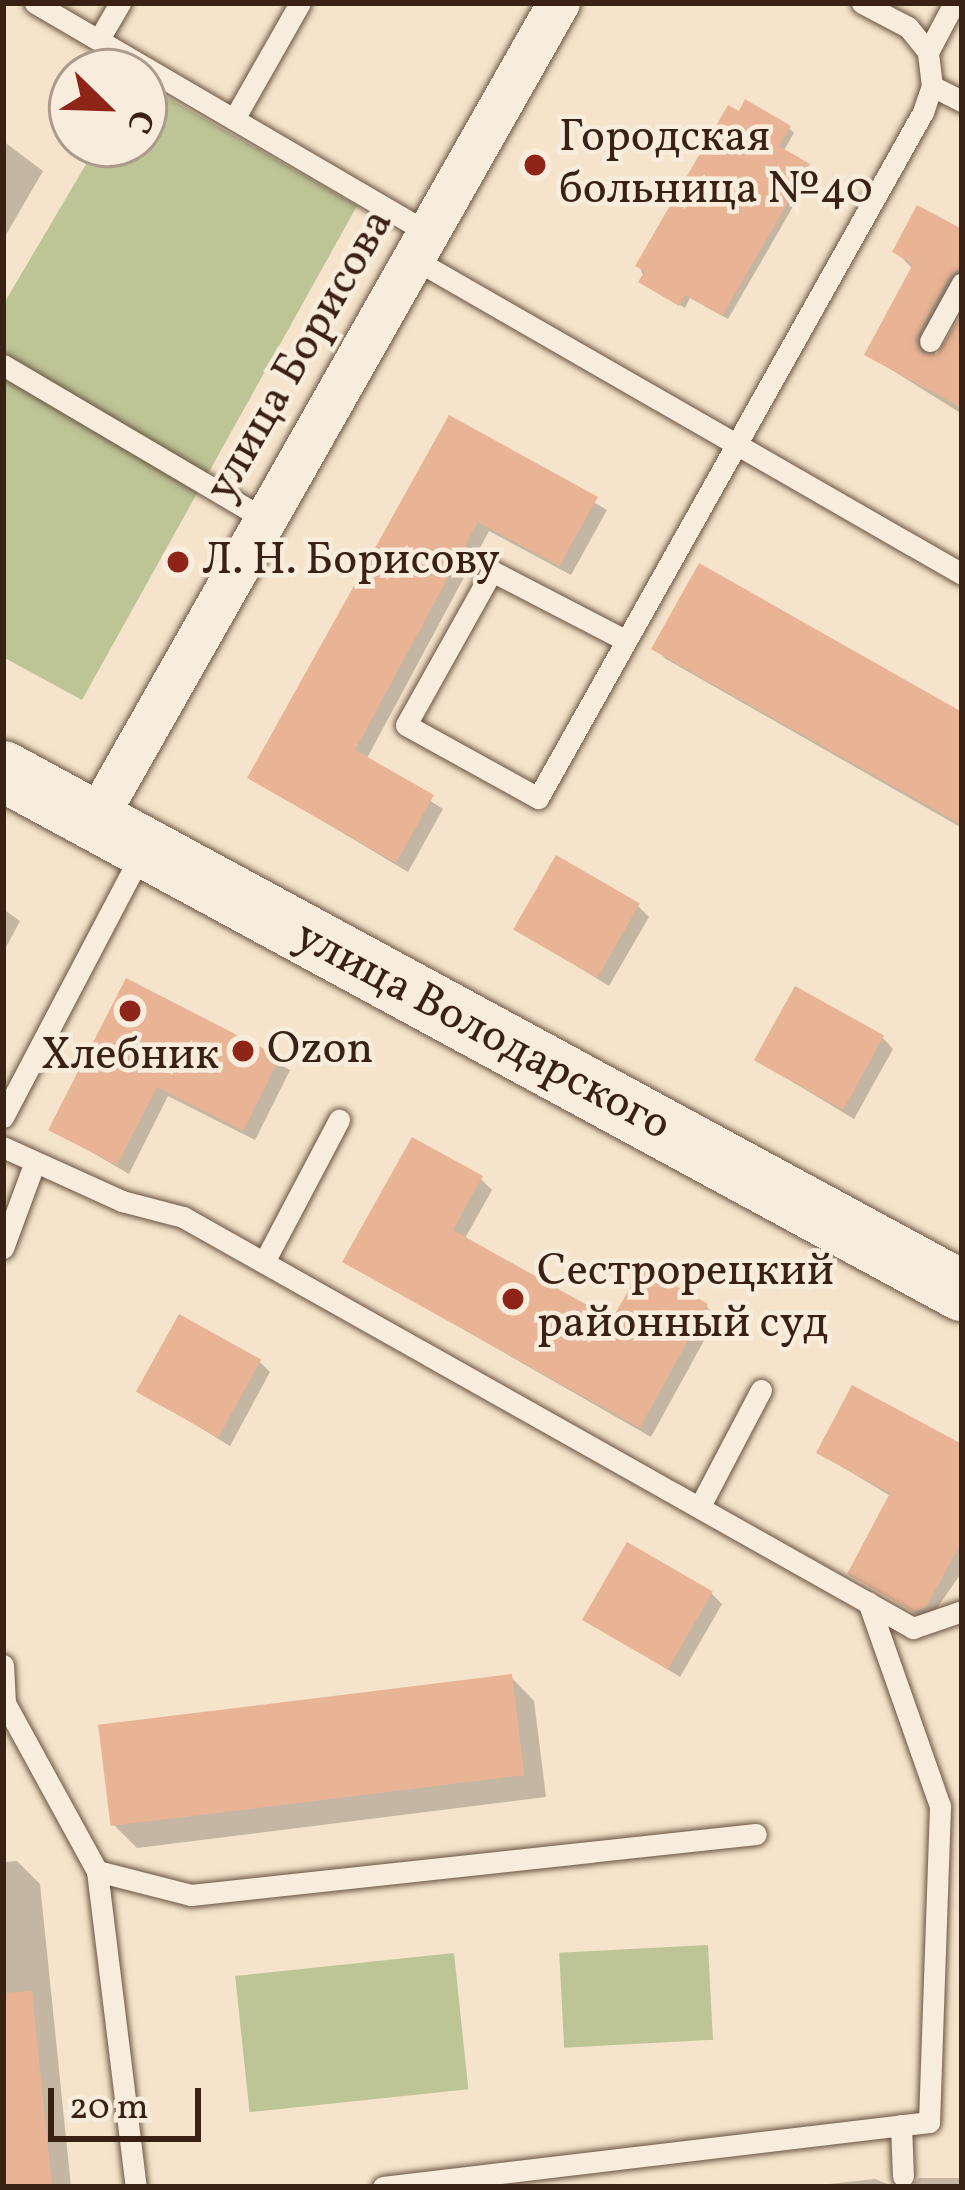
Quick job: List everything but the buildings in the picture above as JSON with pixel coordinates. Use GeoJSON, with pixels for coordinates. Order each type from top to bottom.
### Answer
{"type":"FeatureCollection","features":[{"type":"Feature","properties":{"kind":"main road","name":"улица Володарского"},"geometry":{"type":"LineString","coordinates":[[3,771],[962,1291]]}},
{"type":"Feature","properties":{"kind":"street","name":"улица Борисова"},"geometry":{"type":"LineString","coordinates":[[120,835],[266,520],[559,3]]}},
{"type":"Feature","properties":{"kind":"lane"},"geometry":{"type":"LineString","coordinates":[[34,3],[234,119],[422,246],[736,444],[962,574]]}},
{"type":"Feature","properties":{"kind":"lane"},"geometry":{"type":"LineString","coordinates":[[99,39],[120,3]]}},
{"type":"Feature","properties":{"kind":"lane"},"geometry":{"type":"LineString","coordinates":[[234,119],[300,3]]}},
{"type":"Feature","properties":{"kind":"lane"},"geometry":{"type":"LineString","coordinates":[[623,639],[492,571],[406,725],[538,798],[932,86],[928,52],[908,27],[862,3]]}},
{"type":"Feature","properties":{"kind":"lane"},"geometry":{"type":"LineString","coordinates":[[928,52],[954,3]]}},
{"type":"Feature","properties":{"kind":"lane"},"geometry":{"type":"LineString","coordinates":[[932,86],[962,101]]}},
{"type":"Feature","properties":{"kind":"lane"},"geometry":{"type":"LineString","coordinates":[[930,341],[962,283]]}},
{"type":"Feature","properties":{"kind":"lane"},"geometry":{"type":"LineString","coordinates":[[3,364],[266,520]]}},
{"type":"Feature","properties":{"kind":"lane"},"geometry":{"type":"LineString","coordinates":[[3,1118],[120,835]]}},
{"type":"Feature","properties":{"kind":"lane"},"geometry":{"type":"LineString","coordinates":[[264,1262],[339,1120]]}},
{"type":"Feature","properties":{"kind":"lane"},"geometry":{"type":"LineString","coordinates":[[3,1148],[34,1164],[183,1217],[913,1628],[962,1611]]}},
{"type":"Feature","properties":{"kind":"lane"},"geometry":{"type":"LineString","coordinates":[[3,1248],[34,1164]]}},
{"type":"Feature","properties":{"kind":"lane"},"geometry":{"type":"LineString","coordinates":[[700,1506],[760,1390]]}},
{"type":"Feature","properties":{"kind":"lane"},"geometry":{"type":"LineString","coordinates":[[383,2187],[928,2122],[940,1806],[868,1602]]}},
{"type":"Feature","properties":{"kind":"lane"},"geometry":{"type":"LineString","coordinates":[[3,1665],[5,1703],[97,1870],[136,2187]]}},
{"type":"Feature","properties":{"kind":"lane"},"geometry":{"type":"LineString","coordinates":[[97,1870],[191,1894],[756,1834]]}},
{"type":"Feature","properties":{"kind":"lane"},"geometry":{"type":"LineString","coordinates":[[901,2125],[903,2176]]}},
{"type":"Feature","properties":{"kind":"green space"},"geometry":{"type":"Polygon","coordinates":[[[168,98],[357,206],[82,700],[3,657],[3,305],[84,168],[168,168],[168,98]]]}},
{"type":"Feature","properties":{"kind":"green space"},"geometry":{"type":"Polygon","coordinates":[[[708,1945],[713,2040],[564,2048],[559,1953],[708,1945]]]}},
{"type":"Feature","properties":{"kind":"green space"},"geometry":{"type":"Polygon","coordinates":[[[454,1953],[468,2089],[250,2112],[235,1976],[454,1953]]]}},
{"type":"Feature","properties":{"kind":"place","name":"Городская больница №40"},"geometry":{"type":"Point","coordinates":[535,165]}},
{"type":"Feature","properties":{"kind":"place","name":"Л. Н. Борисову"},"geometry":{"type":"Point","coordinates":[178,562]}},
{"type":"Feature","properties":{"kind":"place","name":"Хлебник"},"geometry":{"type":"Point","coordinates":[130,1011]}},
{"type":"Feature","properties":{"kind":"place","name":"Ozon"},"geometry":{"type":"Point","coordinates":[243,1051]}},
{"type":"Feature","properties":{"kind":"place","name":"Сестрорецкий районный суд"},"geometry":{"type":"Point","coordinates":[513,1299]}}]}
